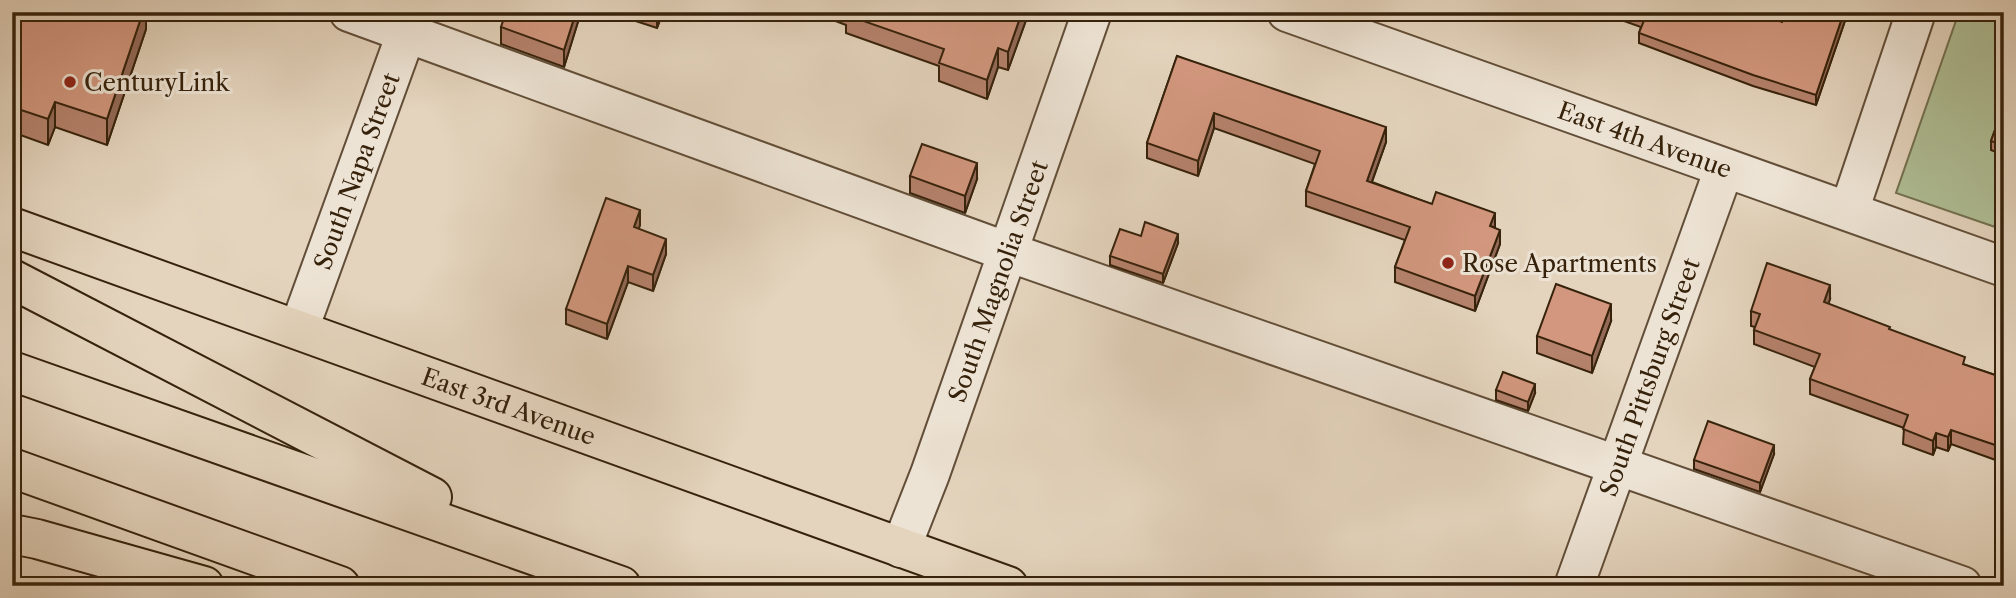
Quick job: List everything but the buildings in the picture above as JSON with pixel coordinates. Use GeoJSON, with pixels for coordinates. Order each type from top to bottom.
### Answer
{"type":"FeatureCollection","features":[{"type":"Feature","properties":{"kind":"main road","name":"East 3rd Avenue"},"geometry":{"type":"LineString","coordinates":[[12,227],[1008,586]]}},
{"type":"Feature","properties":{"kind":"main road"},"geometry":{"type":"LineString","coordinates":[[12,279],[552,560]]}},
{"type":"Feature","properties":{"kind":"main road"},"geometry":{"type":"LineString","coordinates":[[12,371],[621,586]]}},
{"type":"Feature","properties":{"kind":"main road"},"geometry":{"type":"LineString","coordinates":[[12,468],[340,586]]}},
{"type":"Feature","properties":{"kind":"main road"},"geometry":{"type":"LineString","coordinates":[[12,534],[204,586]]}},
{"type":"Feature","properties":{"kind":"street"},"geometry":{"type":"LineString","coordinates":[[349,12],[410,22],[1008,252],[1962,586]]}},
{"type":"Feature","properties":{"kind":"street","name":"South Magnolia Street"},"geometry":{"type":"LineString","coordinates":[[901,548],[935,461],[1091,12]]}},
{"type":"Feature","properties":{"kind":"street","name":"East 4th Avenue"},"geometry":{"type":"LineString","coordinates":[[1287,12],[2004,267]]}},
{"type":"Feature","properties":{"kind":"street"},"geometry":{"type":"LineString","coordinates":[[1849,211],[1916,12]]}},
{"type":"Feature","properties":{"kind":"street","name":"South Napa Street"},"geometry":{"type":"LineString","coordinates":[[299,330],[410,22]]}},
{"type":"Feature","properties":{"kind":"street","name":"South Pittsburg Street"},"geometry":{"type":"LineString","coordinates":[[1574,586],[1724,169]]}},
{"type":"Feature","properties":{"kind":"green space"},"geometry":{"type":"Polygon","coordinates":[[[1959,12],[2004,12],[2004,230],[1896,193],[1959,12]]]}},
{"type":"Feature","properties":{"kind":"place","name":"CenturyLink"},"geometry":{"type":"Point","coordinates":[70,82]}},
{"type":"Feature","properties":{"kind":"place","name":"Rose Apartments"},"geometry":{"type":"Point","coordinates":[1448,263]}}]}
